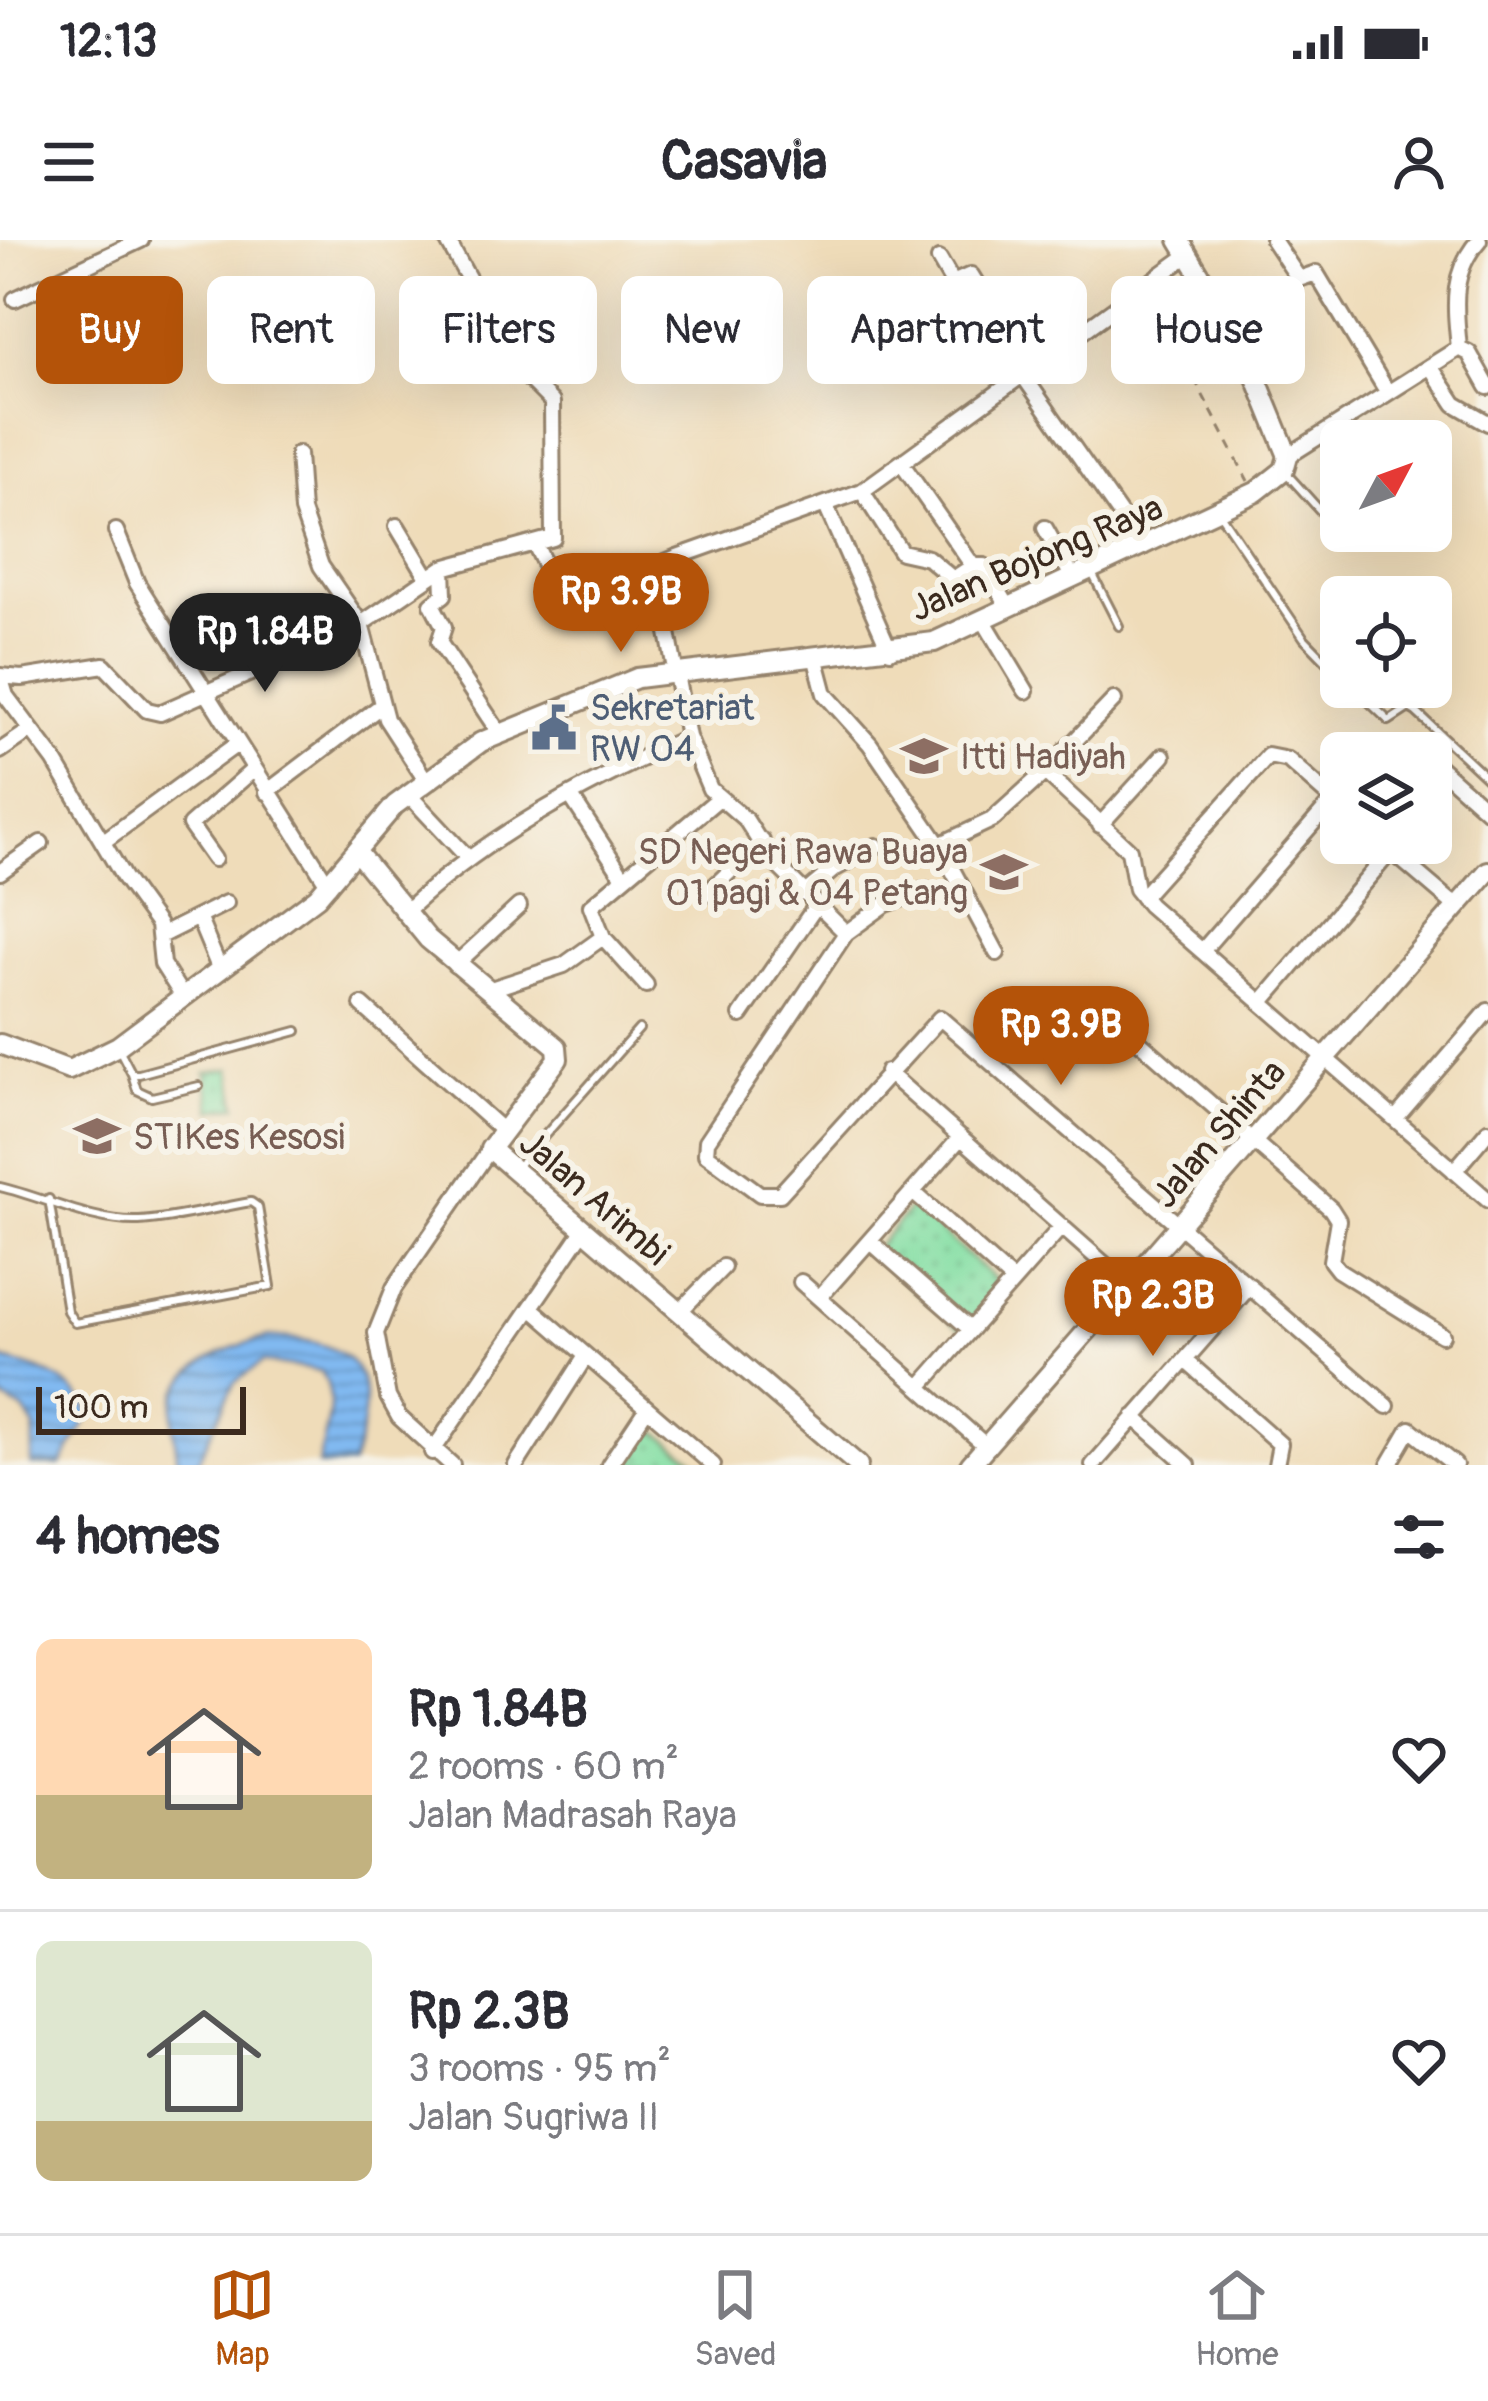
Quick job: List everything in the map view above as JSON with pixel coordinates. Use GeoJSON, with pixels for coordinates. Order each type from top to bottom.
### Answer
{"type":"FeatureCollection","features":[{"type":"Feature","properties":{"kind":"street"},"geometry":{"type":"LineString","coordinates":[[15,298],[141,240]]}},
{"type":"Feature","properties":{"kind":"street"},"geometry":{"type":"LineString","coordinates":[[183,997],[162,964],[162,935],[6,695],[0,676],[22,678],[104,665],[152,713],[206,694],[361,624],[443,568],[554,536],[554,410],[546,393],[519,369],[447,240]]}},
{"type":"Feature","properties":{"kind":"street"},"geometry":{"type":"LineString","coordinates":[[1459,348],[1458,272],[1479,240]]}},
{"type":"Feature","properties":{"kind":"street"},"geometry":{"type":"LineString","coordinates":[[1279,242],[1299,280],[1316,273],[1388,393]]}},
{"type":"Feature","properties":{"kind":"street"},"geometry":{"type":"LineString","coordinates":[[1087,326],[1184,248],[1243,346],[1286,463],[1459,348]]}},
{"type":"Feature","properties":{"kind":"street"},"geometry":{"type":"LineString","coordinates":[[939,259],[949,276]]}},
{"type":"Feature","properties":{"kind":"street"},"geometry":{"type":"LineString","coordinates":[[1459,348],[1468,353],[1488,387]]}},
{"type":"Feature","properties":{"kind":"street"},"geometry":{"type":"LineString","coordinates":[[1430,366],[1462,411],[1488,423]]}},
{"type":"Feature","properties":{"kind":"street"},"geometry":{"type":"LineString","coordinates":[[535,544],[564,606],[647,569],[862,491],[1012,384]]}},
{"type":"Feature","properties":{"kind":"street"},"geometry":{"type":"LineString","coordinates":[[1033,384],[1143,547]]}},
{"type":"Feature","properties":{"kind":"street"},"geometry":{"type":"LineString","coordinates":[[298,454],[302,512],[321,566],[361,624],[394,735],[425,779]]}},
{"type":"Feature","properties":{"kind":"street","name":"Jalan Bojong Raya"},"geometry":{"type":"LineString","coordinates":[[0,1044],[69,1070],[118,1046],[329,886],[425,779],[500,734],[637,678],[816,660],[934,642],[1220,514],[1256,493],[1286,463]]}},
{"type":"Feature","properties":{"kind":"street"},"geometry":{"type":"LineString","coordinates":[[902,464],[973,566]]}},
{"type":"Feature","properties":{"kind":"street"},"geometry":{"type":"LineString","coordinates":[[862,491],[901,552],[928,558],[953,579],[973,566],[986,568],[1009,608]]}},
{"type":"Feature","properties":{"kind":"street"},"geometry":{"type":"LineString","coordinates":[[826,506],[890,651]]}},
{"type":"Feature","properties":{"kind":"street"},"geometry":{"type":"LineString","coordinates":[[397,526],[427,576]]}},
{"type":"Feature","properties":{"kind":"street"},"geometry":{"type":"LineString","coordinates":[[1045,528],[1082,574]]}},
{"type":"Feature","properties":{"kind":"street"},"geometry":{"type":"LineString","coordinates":[[116,531],[137,583],[329,886]]}},
{"type":"Feature","properties":{"kind":"street"},"geometry":{"type":"LineString","coordinates":[[443,568],[445,592],[432,604],[444,627],[439,642],[500,734]]}},
{"type":"Feature","properties":{"kind":"street"},"geometry":{"type":"LineString","coordinates":[[647,569],[666,622],[688,737],[718,799],[846,933]]}},
{"type":"Feature","properties":{"kind":"street"},"geometry":{"type":"LineString","coordinates":[[983,621],[1026,691]]}},
{"type":"Feature","properties":{"kind":"street"},"geometry":{"type":"LineString","coordinates":[[816,660],[825,694],[870,744],[939,845],[997,953]]}},
{"type":"Feature","properties":{"kind":"street"},"geometry":{"type":"LineString","coordinates":[[939,845],[992,820],[1114,700]]}},
{"type":"Feature","properties":{"kind":"street"},"geometry":{"type":"LineString","coordinates":[[267,792],[382,705]]}},
{"type":"Feature","properties":{"kind":"street"},"geometry":{"type":"LineString","coordinates":[[0,751],[31,730]]}},
{"type":"Feature","properties":{"kind":"street"},"geometry":{"type":"LineString","coordinates":[[404,913],[430,885],[569,795],[688,737]]}},
{"type":"Feature","properties":{"kind":"street"},"geometry":{"type":"LineString","coordinates":[[104,841],[237,744]]}},
{"type":"Feature","properties":{"kind":"street"},"geometry":{"type":"LineString","coordinates":[[1142,897],[1273,753],[1320,790]]}},
{"type":"Feature","properties":{"kind":"street"},"geometry":{"type":"LineString","coordinates":[[1100,825],[1162,756]]}},
{"type":"Feature","properties":{"kind":"street"},"geometry":{"type":"LineString","coordinates":[[214,860],[190,825],[253,770]]}},
{"type":"Feature","properties":{"kind":"street"},"geometry":{"type":"LineString","coordinates":[[1045,772],[1129,850],[1142,897],[1488,1200]]}},
{"type":"Feature","properties":{"kind":"street"},"geometry":{"type":"LineString","coordinates":[[1452,779],[1488,811]]}},
{"type":"Feature","properties":{"kind":"street"},"geometry":{"type":"LineString","coordinates":[[408,794],[469,859]]}},
{"type":"Feature","properties":{"kind":"street"},"geometry":{"type":"LineString","coordinates":[[569,795],[624,878]]}},
{"type":"Feature","properties":{"kind":"street"},"geometry":{"type":"LineString","coordinates":[[646,985],[603,938],[591,906],[718,799]]}},
{"type":"Feature","properties":{"kind":"street"},"geometry":{"type":"LineString","coordinates":[[1203,950],[1320,823]]}},
{"type":"Feature","properties":{"kind":"street"},"geometry":{"type":"LineString","coordinates":[[706,895],[762,841]]}},
{"type":"Feature","properties":{"kind":"street"},"geometry":{"type":"LineString","coordinates":[[0,872],[41,843]]}},
{"type":"Feature","properties":{"kind":"street"},"geometry":{"type":"LineString","coordinates":[[804,894],[834,869],[876,847]]}},
{"type":"Feature","properties":{"kind":"street","name":"Jalan Arimbi"},"geometry":{"type":"LineString","coordinates":[[356,851],[404,913],[455,964],[559,1053],[490,1149],[858,1465]]}},
{"type":"Feature","properties":{"kind":"street"},"geometry":{"type":"LineString","coordinates":[[1262,1001],[1372,864]]}},
{"type":"Feature","properties":{"kind":"street"},"geometry":{"type":"LineString","coordinates":[[1406,864],[1457,907]]}},
{"type":"Feature","properties":{"kind":"street","name":"Jalan Shinta"},"geometry":{"type":"LineString","coordinates":[[970,1465],[1457,907],[1484,882]]}},
{"type":"Feature","properties":{"kind":"street"},"geometry":{"type":"LineString","coordinates":[[925,890],[886,904],[846,933],[704,1147],[711,1159],[760,1194],[780,1194],[933,1020],[949,1022],[1387,1406]]}},
{"type":"Feature","properties":{"kind":"street"},"geometry":{"type":"LineString","coordinates":[[162,935],[226,903]]}},
{"type":"Feature","properties":{"kind":"street"},"geometry":{"type":"LineString","coordinates":[[455,964],[519,906]]}},
{"type":"Feature","properties":{"kind":"street"},"geometry":{"type":"LineString","coordinates":[[741,1016],[816,906]]}},
{"type":"Feature","properties":{"kind":"street"},"geometry":{"type":"LineString","coordinates":[[198,917],[220,970]]}},
{"type":"Feature","properties":{"kind":"street"},"geometry":{"type":"LineString","coordinates":[[488,990],[564,965],[603,938]]}},
{"type":"Feature","properties":{"kind":"street"},"geometry":{"type":"LineString","coordinates":[[362,1005],[503,1131]]}},
{"type":"Feature","properties":{"kind":"street"},"geometry":{"type":"LineString","coordinates":[[1101,1007],[1331,1209],[1338,1220],[1331,1261],[1338,1270],[1442,1335]]}},
{"type":"Feature","properties":{"kind":"street"},"geometry":{"type":"LineString","coordinates":[[1394,1119],[1488,1011]]}},
{"type":"Feature","properties":{"kind":"street"},"geometry":{"type":"LineString","coordinates":[[887,1072],[1129,1286]]}},
{"type":"Feature","properties":{"kind":"street"},"geometry":{"type":"LineString","coordinates":[[1454,1171],[1488,1131]]}},
{"type":"Feature","properties":{"kind":"street"},"geometry":{"type":"LineString","coordinates":[[819,1298],[961,1137]]}},
{"type":"Feature","properties":{"kind":"street"},"geometry":{"type":"LineString","coordinates":[[452,1465],[432,1452],[388,1397],[376,1333],[394,1288],[490,1149]]}},
{"type":"Feature","properties":{"kind":"street"},"geometry":{"type":"LineString","coordinates":[[913,1192],[1013,1281]]}},
{"type":"Feature","properties":{"kind":"street"},"geometry":{"type":"LineString","coordinates":[[920,1387],[1061,1226]]}},
{"type":"Feature","properties":{"kind":"street"},"geometry":{"type":"LineString","coordinates":[[432,1452],[583,1232]]}},
{"type":"Feature","properties":{"kind":"street"},"geometry":{"type":"LineString","coordinates":[[870,1241],[970,1329]]}},
{"type":"Feature","properties":{"kind":"street"},"geometry":{"type":"LineString","coordinates":[[679,1312],[723,1267]]}},
{"type":"Feature","properties":{"kind":"street"},"geometry":{"type":"LineString","coordinates":[[801,1282],[986,1446]]}},
{"type":"Feature","properties":{"kind":"street"},"geometry":{"type":"LineString","coordinates":[[1093,1465],[1250,1286]]}},
{"type":"Feature","properties":{"kind":"street"},"geometry":{"type":"LineString","coordinates":[[531,1308],[712,1465]]}},
{"type":"Feature","properties":{"kind":"street"},"geometry":{"type":"LineString","coordinates":[[516,1465],[586,1356]]}},
{"type":"Feature","properties":{"kind":"street"},"geometry":{"type":"LineString","coordinates":[[1185,1360],[1276,1440],[1281,1448],[1276,1465]]}},
{"type":"Feature","properties":{"kind":"street"},"geometry":{"type":"LineString","coordinates":[[609,1465],[647,1408]]}},
{"type":"Feature","properties":{"kind":"street"},"geometry":{"type":"LineString","coordinates":[[1134,1418],[1189,1465]]}},
{"type":"Feature","properties":{"kind":"street"},"geometry":{"type":"LineString","coordinates":[[1389,1465],[1404,1432],[1416,1431],[1455,1465]]}},
{"type":"Feature","properties":{"kind":"lane"},"geometry":{"type":"LineString","coordinates":[[1286,463],[1320,513]]}},
{"type":"Feature","properties":{"kind":"lane"},"geometry":{"type":"LineString","coordinates":[[1220,514],[1320,654]]}},
{"type":"Feature","properties":{"kind":"lane"},"geometry":{"type":"LineString","coordinates":[[1082,574],[1119,626]]}},
{"type":"Feature","properties":{"kind":"lane"},"geometry":{"type":"LineString","coordinates":[[1376,708],[1389,721],[1408,708],[1416,712],[1488,779]]}},
{"type":"Feature","properties":{"kind":"lane"},"geometry":{"type":"LineString","coordinates":[[513,1172],[639,1029]]}},
{"type":"Feature","properties":{"kind":"lane"},"geometry":{"type":"LineString","coordinates":[[132,1074],[297,1031]]}},
{"type":"Feature","properties":{"kind":"lane"},"geometry":{"type":"LineString","coordinates":[[118,1046],[137,1090],[152,1097],[199,1086]]}},
{"type":"Feature","properties":{"kind":"lane"},"geometry":{"type":"LineString","coordinates":[[0,1187],[50,1199],[138,1221],[251,1202],[258,1207],[271,1286],[75,1323],[67,1311],[50,1199]]}},
{"type":"Feature","properties":{"kind":"path"},"geometry":{"type":"LineString","coordinates":[[1197,384],[1256,493]]}},
{"type":"Feature","properties":{"kind":"green space"},"geometry":{"type":"Polygon","coordinates":[[[231,1069],[237,1106],[212,1110],[206,1072],[231,1069]]]}},
{"type":"Feature","properties":{"kind":"green space"},"geometry":{"type":"Polygon","coordinates":[[[912,1206],[1003,1286],[963,1332],[871,1253],[912,1206]]]}},
{"type":"Feature","properties":{"kind":"green space"},"geometry":{"type":"Polygon","coordinates":[[[653,1429],[701,1465],[629,1465],[653,1429]]]}},
{"type":"Feature","properties":{"kind":"water"},"geometry":{"type":"Polygon","coordinates":[[[270,1337],[327,1346],[358,1371],[364,1410],[352,1465],[318,1465],[330,1405],[321,1371],[263,1362],[234,1383],[196,1465],[178,1465],[173,1417],[182,1384],[206,1361],[270,1337]]]}},
{"type":"Feature","properties":{"kind":"water"},"geometry":{"type":"Polygon","coordinates":[[[0,1359],[53,1376],[83,1401],[90,1414],[61,1465],[31,1465],[35,1427],[24,1411],[0,1397],[0,1359]]]}},
{"type":"Feature","properties":{"kind":"place","name":"Sekretariat RW 04"},"geometry":{"type":"Point","coordinates":[554,728]}},
{"type":"Feature","properties":{"kind":"place","name":"Itti Hadiyah"},"geometry":{"type":"Point","coordinates":[924,756]}},
{"type":"Feature","properties":{"kind":"place","name":"SD Negeri Rawa Buaya 01 pagi & 04 Petang"},"geometry":{"type":"Point","coordinates":[1004,872]}},
{"type":"Feature","properties":{"kind":"place","name":"STIKes Kesosi"},"geometry":{"type":"Point","coordinates":[97,1136]}}]}
